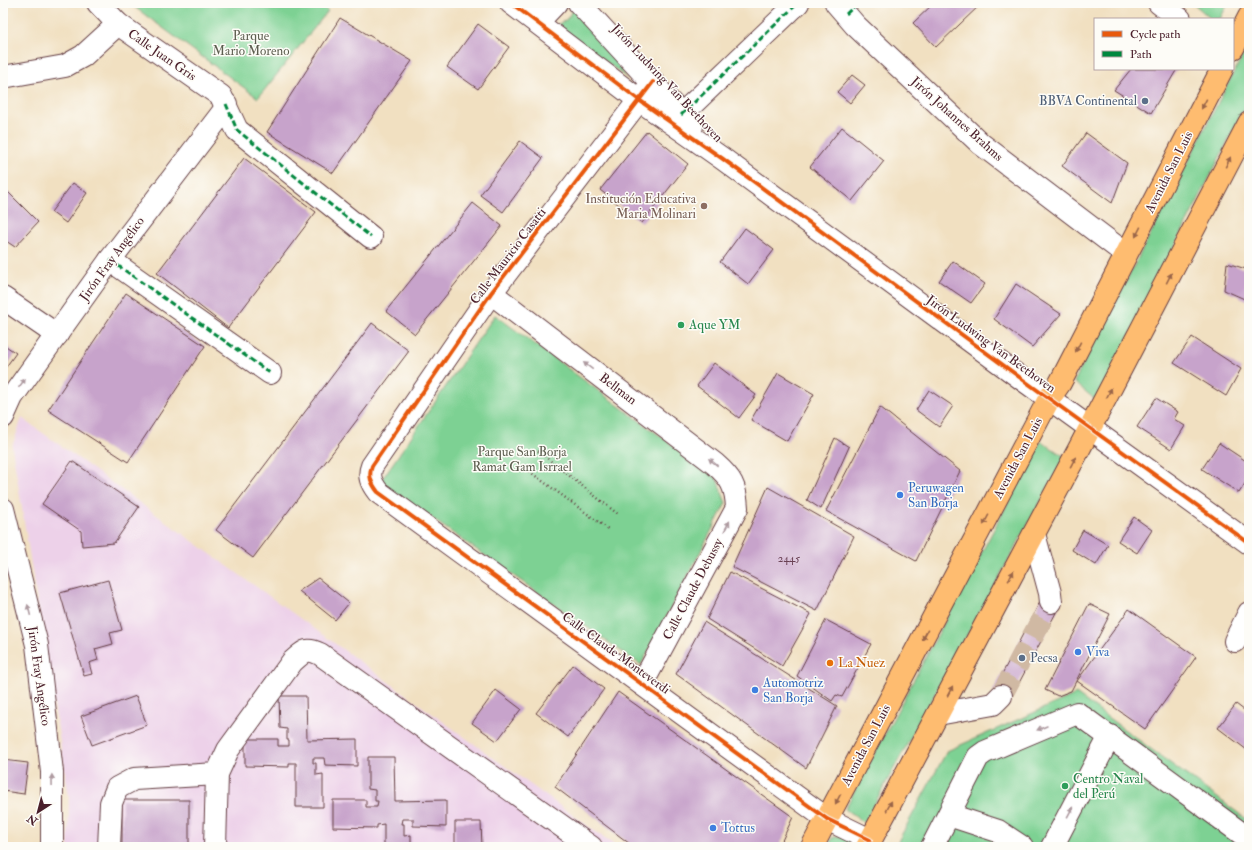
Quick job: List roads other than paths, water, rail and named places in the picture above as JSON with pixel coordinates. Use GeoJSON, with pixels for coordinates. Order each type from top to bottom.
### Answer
{"type":"FeatureCollection","features":[{"type":"Feature","properties":{"kind":"main road"},"geometry":{"type":"LineString","coordinates":[[1234,46],[1249,17]]}},
{"type":"Feature","properties":{"kind":"main road","name":"Avenida San Luis"},"geometry":{"type":"LineString","coordinates":[[812,847],[1049,399],[1062,378],[1221,70]]}},
{"type":"Feature","properties":{"kind":"main road"},"geometry":{"type":"LineString","coordinates":[[869,844],[1034,534],[1249,123]]}},
{"type":"Feature","properties":{"kind":"street","name":"Calle Juan Gris"},"geometry":{"type":"LineString","coordinates":[[98,3],[118,24],[222,96],[237,130],[371,237]]}},
{"type":"Feature","properties":{"kind":"street","name":"Jirón Ludwing Van Beethoven"},"geometry":{"type":"LineString","coordinates":[[511,3],[639,100],[723,159],[1049,399],[1090,427],[1249,543]]}},
{"type":"Feature","properties":{"kind":"street"},"geometry":{"type":"LineString","coordinates":[[538,22],[556,3]]}},
{"type":"Feature","properties":{"kind":"street","name":"Jirón Ludwing Van Beethoven"},"geometry":{"type":"LineString","coordinates":[[579,3],[723,159]]}},
{"type":"Feature","properties":{"kind":"street"},"geometry":{"type":"LineString","coordinates":[[681,115],[798,3]]}},
{"type":"Feature","properties":{"kind":"street"},"geometry":{"type":"LineString","coordinates":[[1159,3],[1179,18]]}},
{"type":"Feature","properties":{"kind":"street","name":"Jirón Johannes Brahms"},"geometry":{"type":"LineString","coordinates":[[847,7],[855,25],[981,144],[1126,254]]}},
{"type":"Feature","properties":{"kind":"street"},"geometry":{"type":"LineString","coordinates":[[3,77],[65,66],[83,56],[118,24]]}},
{"type":"Feature","properties":{"kind":"street","name":"Calle Mauricio Casatti"},"geometry":{"type":"LineString","coordinates":[[372,466],[491,293],[653,82]]}},
{"type":"Feature","properties":{"kind":"street","name":"Jirón Fray Angélico"},"geometry":{"type":"LineString","coordinates":[[3,417],[12,397],[110,260],[223,112],[226,104]]}},
{"type":"Feature","properties":{"kind":"street"},"geometry":{"type":"LineString","coordinates":[[110,260],[270,373]]}},
{"type":"Feature","properties":{"kind":"street","name":"Bellman"},"geometry":{"type":"LineString","coordinates":[[491,293],[715,464],[729,476],[736,493]]}},
{"type":"Feature","properties":{"kind":"street"},"geometry":{"type":"LineString","coordinates":[[3,298],[57,335]]}},
{"type":"Feature","properties":{"kind":"street","name":"Calle Claude Monteverdi"},"geometry":{"type":"LineString","coordinates":[[372,466],[369,474],[373,486],[378,492],[827,819],[869,844]]}},
{"type":"Feature","properties":{"kind":"street","name":"Calle Claude Debussy"},"geometry":{"type":"LineString","coordinates":[[642,684],[737,508],[736,493]]}},
{"type":"Feature","properties":{"kind":"street","name":"Jirón Fray Angélico"},"geometry":{"type":"LineString","coordinates":[[3,509],[37,645],[52,772],[52,847]]}},
{"type":"Feature","properties":{"kind":"street"},"geometry":{"type":"LineString","coordinates":[[1034,534],[1050,593],[1051,602]]}},
{"type":"Feature","properties":{"kind":"street"},"geometry":{"type":"LineString","coordinates":[[1235,641],[1249,613]]}},
{"type":"Feature","properties":{"kind":"street"},"geometry":{"type":"LineString","coordinates":[[215,847],[217,774],[228,750],[292,662],[306,650],[311,650],[320,654],[591,847]]}},
{"type":"Feature","properties":{"kind":"street"},"geometry":{"type":"LineString","coordinates":[[938,714],[994,704],[1001,696]]}},
{"type":"Feature","properties":{"kind":"street"},"geometry":{"type":"LineString","coordinates":[[932,847],[978,757],[985,752],[1077,713],[1249,839]]}},
{"type":"Feature","properties":{"kind":"street"},"geometry":{"type":"LineString","coordinates":[[1052,847],[1110,736]]}},
{"type":"Feature","properties":{"kind":"street"},"geometry":{"type":"LineString","coordinates":[[110,847],[111,803],[117,788],[134,779],[217,774]]}},
{"type":"Feature","properties":{"kind":"street"},"geometry":{"type":"LineString","coordinates":[[949,815],[998,831],[1022,847]]}},
{"type":"Feature","properties":{"kind":"tunnel"},"geometry":{"type":"LineString","coordinates":[[1001,696],[1051,602]]}},
{"type":"Feature","properties":{"kind":"place","name":"BBVA Continental"},"geometry":{"type":"Point","coordinates":[1145,101]}},
{"type":"Feature","properties":{"kind":"place","name":"Institución Educativa Maria Molinari"},"geometry":{"type":"Point","coordinates":[704,206]}},
{"type":"Feature","properties":{"kind":"place","name":"Aque YM"},"geometry":{"type":"Point","coordinates":[681,325]}},
{"type":"Feature","properties":{"kind":"place","name":"Peruwagen San Borja"},"geometry":{"type":"Point","coordinates":[900,495]}},
{"type":"Feature","properties":{"kind":"place","name":"Viva"},"geometry":{"type":"Point","coordinates":[1078,652]}},
{"type":"Feature","properties":{"kind":"place","name":"Pecsa"},"geometry":{"type":"Point","coordinates":[1022,658]}},
{"type":"Feature","properties":{"kind":"place","name":"La Nuez"},"geometry":{"type":"Point","coordinates":[830,663]}},
{"type":"Feature","properties":{"kind":"place","name":"Automotriz San Borja"},"geometry":{"type":"Point","coordinates":[755,690]}},
{"type":"Feature","properties":{"kind":"place","name":"Centro Naval del Perú"},"geometry":{"type":"Point","coordinates":[1065,786]}},
{"type":"Feature","properties":{"kind":"place","name":"Tottus"},"geometry":{"type":"Point","coordinates":[713,828]}},
{"type":"Feature","properties":{"kind":"park label","name":"Parque Mario Moreno"},"geometry":{"type":"Point","coordinates":[251,44]}},
{"type":"Feature","properties":{"kind":"park label","name":"Parque San Borja Ramat Gam Isrrael"},"geometry":{"type":"Point","coordinates":[522,460]}}]}
